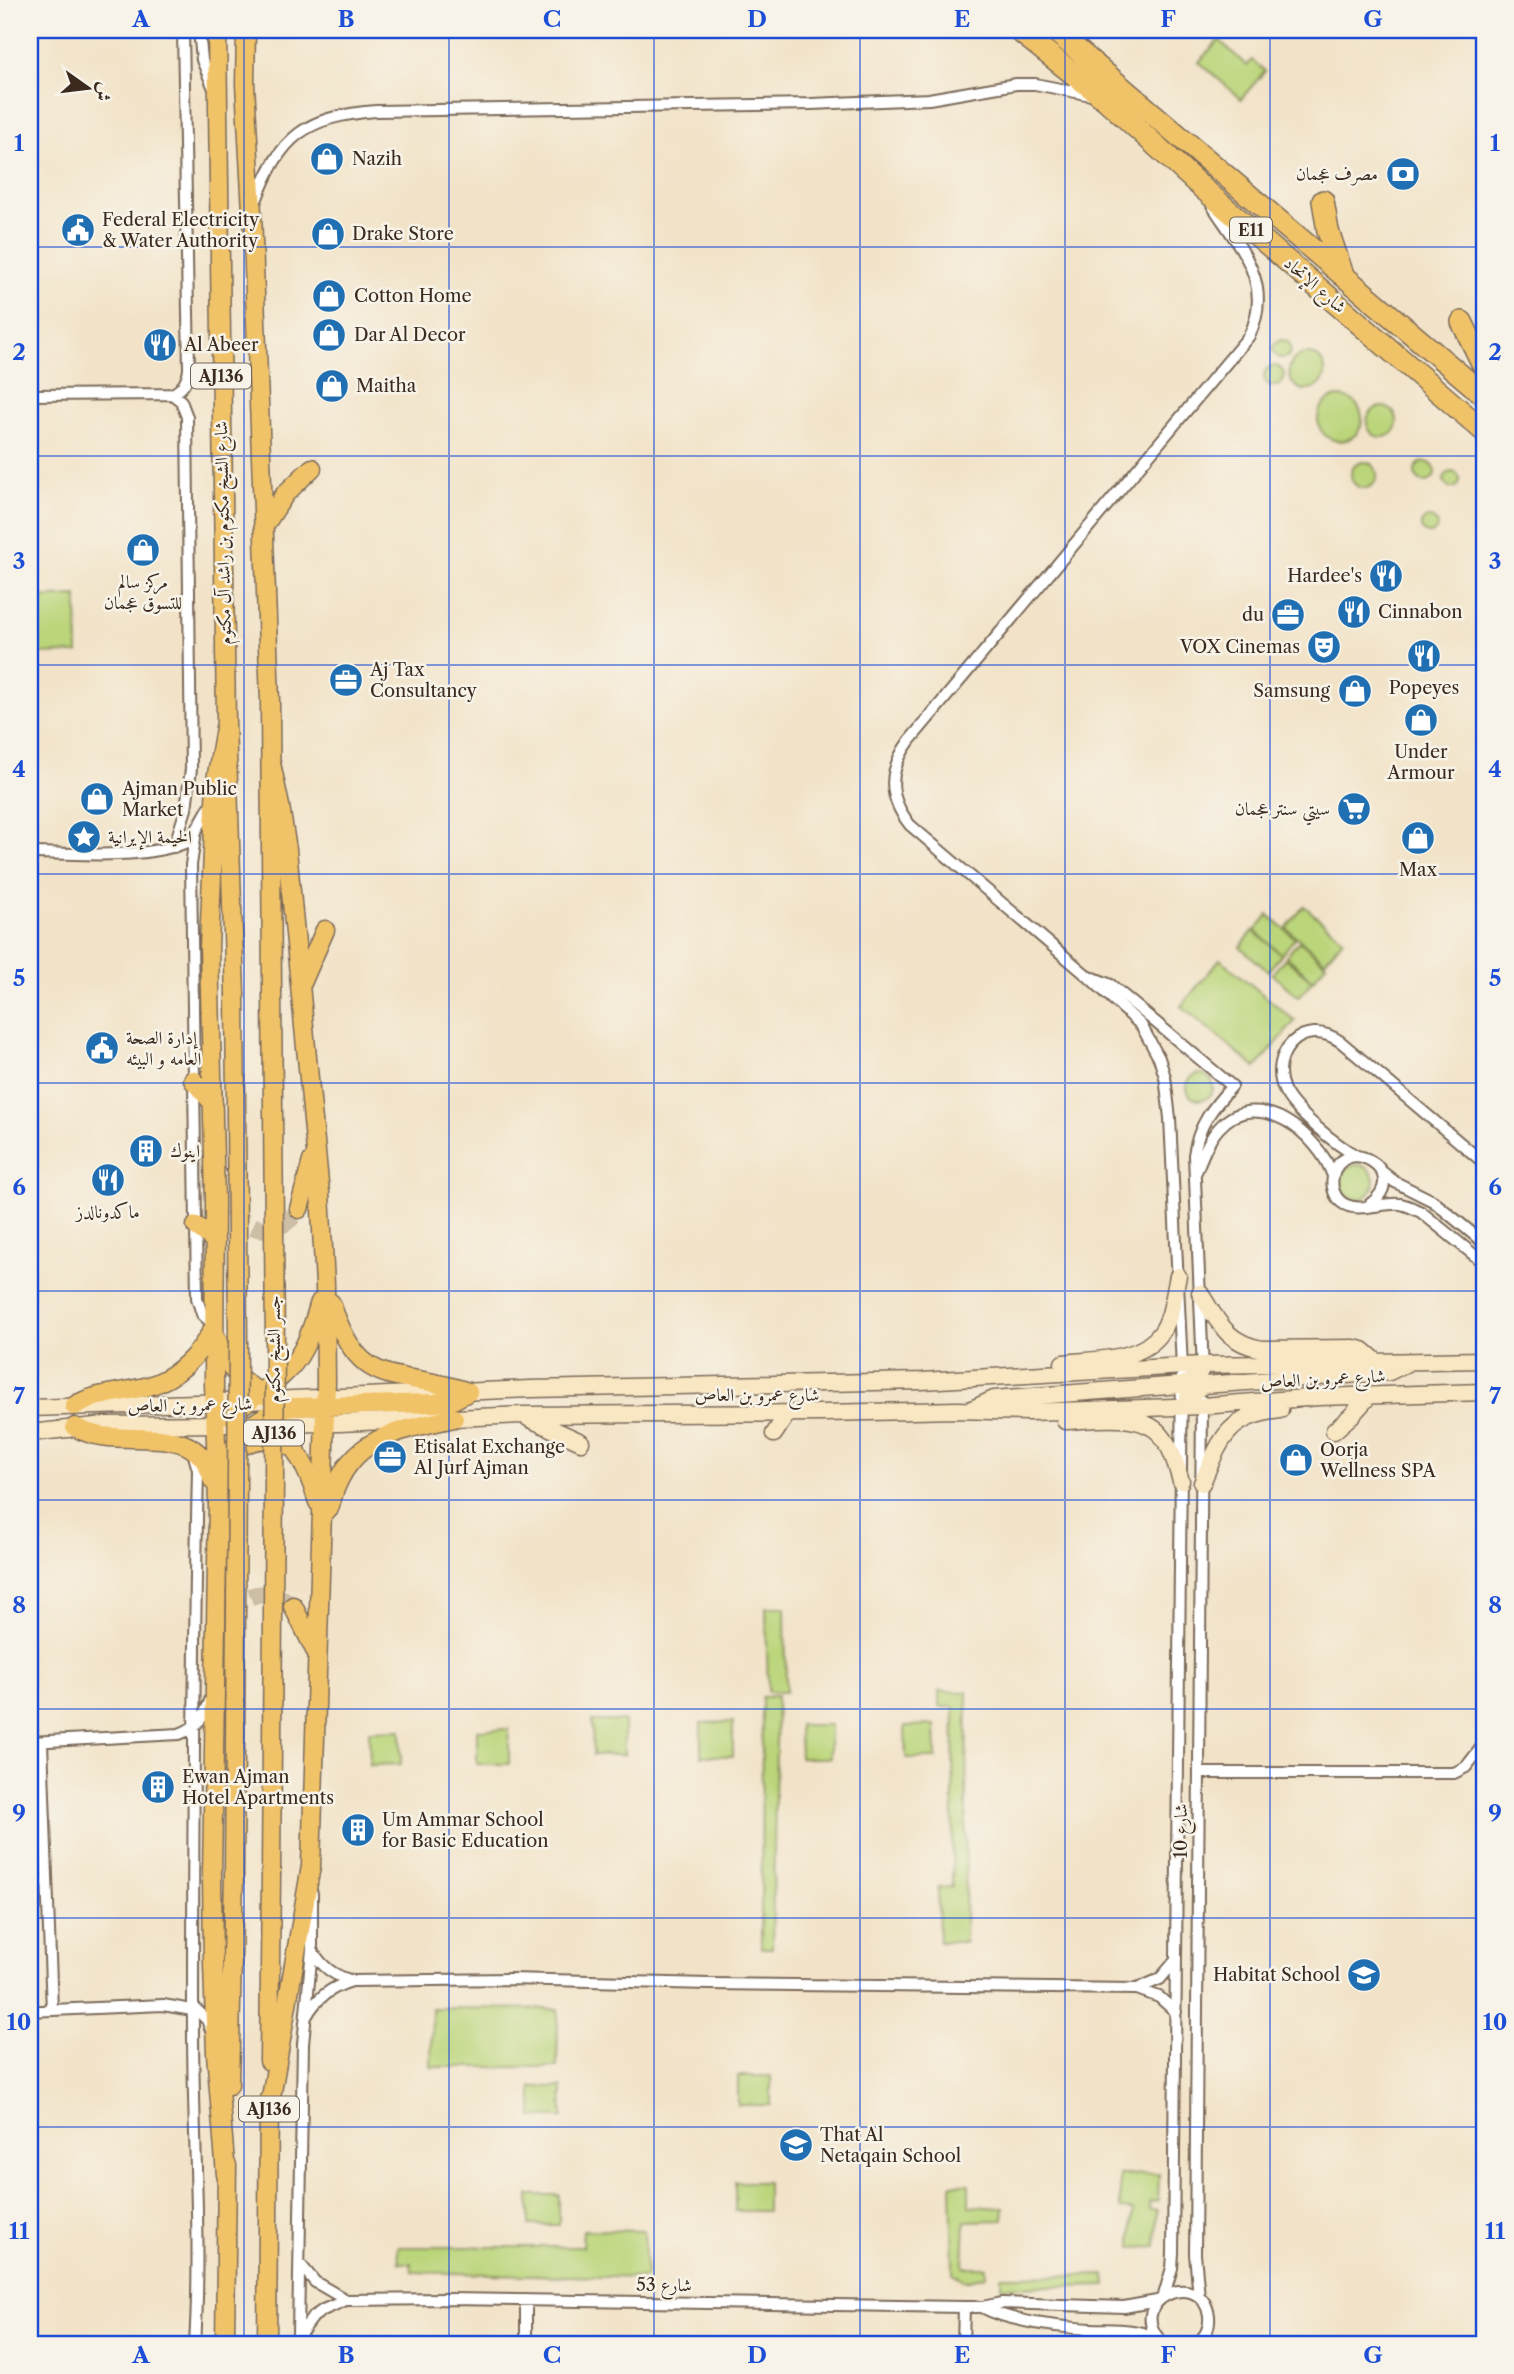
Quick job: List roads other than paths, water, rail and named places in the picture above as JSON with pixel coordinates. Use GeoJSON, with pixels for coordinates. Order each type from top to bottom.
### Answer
{"type":"FeatureCollection","features":[{"type":"Feature","properties":{"kind":"highway","name":"شارع الإتحاد"},"geometry":{"type":"LineString","coordinates":[[1018,30],[1105,99],[1199,185],[1484,431]]}},
{"type":"Feature","properties":{"kind":"highway","name":"شارع الإتحاد"},"geometry":{"type":"LineString","coordinates":[[1054,30],[1074,39],[1484,395]]}},
{"type":"Feature","properties":{"kind":"highway"},"geometry":{"type":"LineString","coordinates":[[1323,201],[1328,231],[1343,274]]}},
{"type":"Feature","properties":{"kind":"highway"},"geometry":{"type":"LineString","coordinates":[[1462,322],[1484,367]]}},
{"type":"Feature","properties":{"kind":"main road","name":"شارع الشيخ مكتوم بن راشد آل مكتوم"},"geometry":{"type":"LineString","coordinates":[[217,30],[226,722],[235,994]]}},
{"type":"Feature","properties":{"kind":"main road","name":"AJ136"},"geometry":{"type":"LineString","coordinates":[[246,30],[244,84],[252,212],[271,763]]}},
{"type":"Feature","properties":{"kind":"main road"},"geometry":{"type":"LineString","coordinates":[[264,526],[285,494],[312,468]]}},
{"type":"Feature","properties":{"kind":"main road"},"geometry":{"type":"LineString","coordinates":[[226,722],[218,760],[215,799],[209,947],[215,1241],[214,1403],[218,1502],[212,1875],[216,2054],[226,2175]]}},
{"type":"Feature","properties":{"kind":"main road"},"geometry":{"type":"LineString","coordinates":[[269,2109],[311,1866],[322,1516],[328,1414],[325,1285],[315,1133],[284,828],[271,763]]}},
{"type":"Feature","properties":{"kind":"main road","name":"جسر الشيخ مكتوم"},"geometry":{"type":"LineString","coordinates":[[269,2109],[275,1348],[271,763]]}},
{"type":"Feature","properties":{"kind":"main road"},"geometry":{"type":"LineString","coordinates":[[301,986],[325,930]]}},
{"type":"Feature","properties":{"kind":"main road","name":"جسر الشيخ مكتوم"},"geometry":{"type":"LineString","coordinates":[[226,2175],[234,1875],[239,1346],[235,994]]}},
{"type":"Feature","properties":{"kind":"main road"},"geometry":{"type":"LineString","coordinates":[[193,1080],[213,1103]]}},
{"type":"Feature","properties":{"kind":"main road"},"geometry":{"type":"LineString","coordinates":[[299,1209],[310,1171],[315,1133]]}},
{"type":"Feature","properties":{"kind":"main road"},"geometry":{"type":"LineString","coordinates":[[214,1158],[232,1209]]}},
{"type":"Feature","properties":{"kind":"main road"},"geometry":{"type":"LineString","coordinates":[[196,1226],[215,1241]]}},
{"type":"Feature","properties":{"kind":"main road"},"geometry":{"type":"LineString","coordinates":[[1028,1374],[1050,1364],[1132,1354],[1145,1347],[1161,1333],[1178,1276]]}},
{"type":"Feature","properties":{"kind":"main road"},"geometry":{"type":"LineString","coordinates":[[325,1285],[345,1338],[359,1357],[369,1365],[390,1376],[436,1383],[468,1392]]}},
{"type":"Feature","properties":{"kind":"main road"},"geometry":{"type":"LineString","coordinates":[[215,1425],[254,1400],[284,1375],[303,1350],[325,1285]]}},
{"type":"Feature","properties":{"kind":"main road"},"geometry":{"type":"LineString","coordinates":[[1200,1293],[1229,1336],[1251,1347],[1354,1348],[1370,1354],[1376,1361]]}},
{"type":"Feature","properties":{"kind":"main road"},"geometry":{"type":"LineString","coordinates":[[215,1326],[218,1343],[230,1366],[247,1385],[261,1421],[296,1452],[310,1477],[322,1516]]}},
{"type":"Feature","properties":{"kind":"main road"},"geometry":{"type":"LineString","coordinates":[[74,1406],[99,1395],[148,1386],[169,1377],[186,1366],[198,1353],[215,1326]]}},
{"type":"Feature","properties":{"kind":"main road","name":"شارع عمرو بن العاص"},"geometry":{"type":"LineString","coordinates":[[468,1392],[584,1387],[830,1384],[1203,1365],[1484,1360]]}},
{"type":"Feature","properties":{"kind":"main road"},"geometry":{"type":"LineString","coordinates":[[1182,1405],[1191,1393],[1202,1385],[1389,1372],[1408,1361]]}},
{"type":"Feature","properties":{"kind":"main road"},"geometry":{"type":"LineString","coordinates":[[970,1411],[977,1405],[995,1399],[1182,1385],[1196,1379],[1203,1365]]}},
{"type":"Feature","properties":{"kind":"main road"},"geometry":{"type":"LineString","coordinates":[[214,1403],[254,1400],[328,1414],[450,1401],[468,1392]]}},
{"type":"Feature","properties":{"kind":"main road","name":"شارع عمرو بن العاص"},"geometry":{"type":"LineString","coordinates":[[30,1433],[131,1424],[215,1425],[328,1414],[454,1418],[522,1415],[1030,1412],[1202,1406],[1318,1397],[1484,1392]]}},
{"type":"Feature","properties":{"kind":"main road"},"geometry":{"type":"LineString","coordinates":[[1334,1431],[1369,1396]]}},
{"type":"Feature","properties":{"kind":"main road"},"geometry":{"type":"LineString","coordinates":[[1202,1482],[1219,1442],[1239,1421],[1264,1412],[1306,1406],[1318,1397]]}},
{"type":"Feature","properties":{"kind":"main road","name":"شارع عمرو بن العاص"},"geometry":{"type":"LineString","coordinates":[[254,1400],[328,1414]]}},
{"type":"Feature","properties":{"kind":"main road","name":"شارع عمرو بن العاص"},"geometry":{"type":"LineString","coordinates":[[30,1408],[214,1403]]}},
{"type":"Feature","properties":{"kind":"main road"},"geometry":{"type":"LineString","coordinates":[[218,1502],[228,1459],[239,1439],[261,1421],[290,1407]]}},
{"type":"Feature","properties":{"kind":"main road"},"geometry":{"type":"LineString","coordinates":[[1030,1412],[1048,1421],[1130,1421],[1154,1429],[1168,1446],[1181,1481]]}},
{"type":"Feature","properties":{"kind":"main road"},"geometry":{"type":"LineString","coordinates":[[774,1434],[787,1414]]}},
{"type":"Feature","properties":{"kind":"main road"},"geometry":{"type":"LineString","coordinates":[[522,1415],[580,1442]]}},
{"type":"Feature","properties":{"kind":"main road"},"geometry":{"type":"LineString","coordinates":[[322,1537],[339,1478],[349,1462],[364,1447],[390,1433],[454,1418]]}},
{"type":"Feature","properties":{"kind":"main road"},"geometry":{"type":"LineString","coordinates":[[75,1427],[100,1437],[174,1440],[191,1447],[208,1466],[218,1502]]}},
{"type":"Feature","properties":{"kind":"main road"},"geometry":{"type":"LineString","coordinates":[[228,1459],[244,1444],[255,1440],[277,1440],[296,1452]]}},
{"type":"Feature","properties":{"kind":"main road"},"geometry":{"type":"LineString","coordinates":[[293,1606],[318,1656]]}},
{"type":"Feature","properties":{"kind":"main road"},"geometry":{"type":"LineString","coordinates":[[216,1641],[229,1613]]}},
{"type":"Feature","properties":{"kind":"main road","name":"AJ136"},"geometry":{"type":"LineString","coordinates":[[267,2344],[269,2109]]}},
{"type":"Feature","properties":{"kind":"main road","name":"AJ136"},"geometry":{"type":"LineString","coordinates":[[225,2344],[226,2175]]}},
{"type":"Feature","properties":{"kind":"street"},"geometry":{"type":"LineString","coordinates":[[30,395],[172,394],[178,392],[186,382],[189,369],[183,30]]}},
{"type":"Feature","properties":{"kind":"street"},"geometry":{"type":"LineString","coordinates":[[199,30],[202,60],[217,95]]}},
{"type":"Feature","properties":{"kind":"street"},"geometry":{"type":"LineString","coordinates":[[252,212],[270,169],[291,139],[321,120],[350,113],[811,104],[929,99],[1016,84],[1053,86],[1105,99]]}},
{"type":"Feature","properties":{"kind":"street"},"geometry":{"type":"LineString","coordinates":[[1090,978],[910,825],[900,813],[894,798],[895,767],[910,740],[1249,335],[1259,307],[1255,276],[1199,185]]}},
{"type":"Feature","properties":{"kind":"street"},"geometry":{"type":"LineString","coordinates":[[172,394],[181,401],[187,417],[191,769],[186,809],[174,847]]}},
{"type":"Feature","properties":{"kind":"street"},"geometry":{"type":"LineString","coordinates":[[215,799],[200,822],[193,840],[191,864],[198,1304],[202,1314],[215,1326]]}},
{"type":"Feature","properties":{"kind":"street"},"geometry":{"type":"LineString","coordinates":[[30,853],[145,853],[193,840]]}},
{"type":"Feature","properties":{"kind":"street","name":"شارع 10"},"geometry":{"type":"LineString","coordinates":[[1090,978],[1111,985],[1232,1086],[1214,1106],[1200,1128],[1194,1155],[1203,1365],[1195,2254],[1199,2297],[1205,2305],[1209,2323],[1198,2343]]}},
{"type":"Feature","properties":{"kind":"street","name":"شارع 10"},"geometry":{"type":"LineString","coordinates":[[1090,978],[1141,1025],[1152,1041],[1162,1068],[1170,1118],[1182,1405],[1173,2253],[1171,2274],[1150,2319],[1160,2341]]}},
{"type":"Feature","properties":{"kind":"street"},"geometry":{"type":"LineString","coordinates":[[1484,1163],[1330,1034],[1303,1034],[1292,1042],[1280,1070],[1283,1087],[1291,1102],[1338,1145],[1357,1156],[1367,1157],[1395,1182],[1433,1201],[1484,1243]]}},
{"type":"Feature","properties":{"kind":"street"},"geometry":{"type":"LineString","coordinates":[[1195,1175],[1210,1140],[1220,1127],[1243,1114],[1271,1114],[1295,1126],[1324,1156],[1333,1177],[1335,1195],[1342,1202],[1350,1207],[1401,1204],[1411,1207],[1421,1212],[1484,1263]]}},
{"type":"Feature","properties":{"kind":"street"},"geometry":{"type":"LineString","coordinates":[[1333,1177],[1341,1162],[1357,1156]]}},
{"type":"Feature","properties":{"kind":"street"},"geometry":{"type":"LineString","coordinates":[[1369,1205],[1382,1191],[1384,1181],[1381,1171]]}},
{"type":"Feature","properties":{"kind":"street"},"geometry":{"type":"LineString","coordinates":[[191,1447],[198,1470],[192,1728],[192,2008],[197,2291],[195,2344]]}},
{"type":"Feature","properties":{"kind":"street"},"geometry":{"type":"LineString","coordinates":[[30,1742],[172,1735],[192,1728],[204,1715],[215,1686]]}},
{"type":"Feature","properties":{"kind":"street"},"geometry":{"type":"LineString","coordinates":[[172,1735],[184,1741],[193,1752]]}},
{"type":"Feature","properties":{"kind":"street"},"geometry":{"type":"LineString","coordinates":[[42,1742],[52,2010]]}},
{"type":"Feature","properties":{"kind":"street"},"geometry":{"type":"LineString","coordinates":[[1199,1773],[1454,1773],[1466,1767],[1484,1744]]}},
{"type":"Feature","properties":{"kind":"street"},"geometry":{"type":"LineString","coordinates":[[298,2341],[304,2019],[312,1950],[311,1866]]}},
{"type":"Feature","properties":{"kind":"street"},"geometry":{"type":"LineString","coordinates":[[312,1950],[324,1967],[353,1981],[510,1979],[1137,1989],[1159,1997],[1175,2012]]}},
{"type":"Feature","properties":{"kind":"street"},"geometry":{"type":"LineString","coordinates":[[1137,1989],[1160,1979],[1176,1960]]}},
{"type":"Feature","properties":{"kind":"street"},"geometry":{"type":"LineString","coordinates":[[163,2005],[186,1993],[194,1977]]}},
{"type":"Feature","properties":{"kind":"street"},"geometry":{"type":"LineString","coordinates":[[304,2019],[329,1990],[353,1981]]}},
{"type":"Feature","properties":{"kind":"street"},"geometry":{"type":"LineString","coordinates":[[30,2011],[163,2005],[192,2008],[207,2020],[216,2054]]}},
{"type":"Feature","properties":{"kind":"street"},"geometry":{"type":"LineString","coordinates":[[300,2264],[325,2290],[346,2300]]}},
{"type":"Feature","properties":{"kind":"street","name":"شارع 53"},"geometry":{"type":"LineString","coordinates":[[298,2341],[313,2317],[346,2300],[982,2307],[1002,2303],[1124,2308],[1182,2290],[1199,2297]]}},
{"type":"Feature","properties":{"kind":"street"},"geometry":{"type":"LineString","coordinates":[[526,2300],[526,2344]]}},
{"type":"Feature","properties":{"kind":"street"},"geometry":{"type":"LineString","coordinates":[[963,2344],[964,2306]]}},
{"type":"Feature","properties":{"kind":"street","name":"شارع 53"},"geometry":{"type":"LineString","coordinates":[[982,2307],[1031,2321],[1081,2328],[1136,2330],[1160,2341]]}},
{"type":"Feature","properties":{"kind":"tunnel"},"geometry":{"type":"LineString","coordinates":[[232,1209],[248,1224],[266,1229],[283,1224],[299,1209]]}},
{"type":"Feature","properties":{"kind":"tunnel"},"geometry":{"type":"LineString","coordinates":[[229,1613],[243,1600],[260,1594],[277,1596],[293,1606]]}},
{"type":"Feature","properties":{"kind":"place","name":"Nazih"},"geometry":{"type":"Point","coordinates":[327,159]}},
{"type":"Feature","properties":{"kind":"place","name":"مصرف عجمان"},"geometry":{"type":"Point","coordinates":[1403,174]}},
{"type":"Feature","properties":{"kind":"place","name":"Federal Electricity & Water Authority"},"geometry":{"type":"Point","coordinates":[78,230]}},
{"type":"Feature","properties":{"kind":"place","name":"Drake Store"},"geometry":{"type":"Point","coordinates":[328,234]}},
{"type":"Feature","properties":{"kind":"place","name":"Cotton Home"},"geometry":{"type":"Point","coordinates":[329,296]}},
{"type":"Feature","properties":{"kind":"place","name":"Dar Al Decor"},"geometry":{"type":"Point","coordinates":[329,335]}},
{"type":"Feature","properties":{"kind":"place","name":"Al Abeer"},"geometry":{"type":"Point","coordinates":[160,345]}},
{"type":"Feature","properties":{"kind":"place","name":"Maitha"},"geometry":{"type":"Point","coordinates":[332,386]}},
{"type":"Feature","properties":{"kind":"place","name":"مركز سالم للتسوق عجمان"},"geometry":{"type":"Point","coordinates":[143,550]}},
{"type":"Feature","properties":{"kind":"place","name":"Hardee's"},"geometry":{"type":"Point","coordinates":[1386,576]}},
{"type":"Feature","properties":{"kind":"place","name":"Cinnabon"},"geometry":{"type":"Point","coordinates":[1354,612]}},
{"type":"Feature","properties":{"kind":"place","name":"du"},"geometry":{"type":"Point","coordinates":[1288,615]}},
{"type":"Feature","properties":{"kind":"place","name":"VOX Cinemas"},"geometry":{"type":"Point","coordinates":[1324,647]}},
{"type":"Feature","properties":{"kind":"place","name":"Popeyes"},"geometry":{"type":"Point","coordinates":[1424,656]}},
{"type":"Feature","properties":{"kind":"place","name":"Aj Tax Consultancy"},"geometry":{"type":"Point","coordinates":[346,680]}},
{"type":"Feature","properties":{"kind":"place","name":"Samsung"},"geometry":{"type":"Point","coordinates":[1355,691]}},
{"type":"Feature","properties":{"kind":"place","name":"Under Armour"},"geometry":{"type":"Point","coordinates":[1421,720]}},
{"type":"Feature","properties":{"kind":"place","name":"Ajman Public Market"},"geometry":{"type":"Point","coordinates":[97,799]}},
{"type":"Feature","properties":{"kind":"place","name":"سيتي سنتر عجمان"},"geometry":{"type":"Point","coordinates":[1354,809]}},
{"type":"Feature","properties":{"kind":"place","name":"الخيمة الإيرانية"},"geometry":{"type":"Point","coordinates":[84,837]}},
{"type":"Feature","properties":{"kind":"place","name":"Max"},"geometry":{"type":"Point","coordinates":[1418,838]}},
{"type":"Feature","properties":{"kind":"place","name":"إدارة الصحة العامه و البيئه"},"geometry":{"type":"Point","coordinates":[102,1048]}},
{"type":"Feature","properties":{"kind":"place","name":"اينوك"},"geometry":{"type":"Point","coordinates":[146,1151]}},
{"type":"Feature","properties":{"kind":"place","name":"ماكدونالدز"},"geometry":{"type":"Point","coordinates":[108,1180]}},
{"type":"Feature","properties":{"kind":"place","name":"Etisalat Exchange Al Jurf Ajman"},"geometry":{"type":"Point","coordinates":[390,1457]}},
{"type":"Feature","properties":{"kind":"place","name":"Oorja Wellness SPA"},"geometry":{"type":"Point","coordinates":[1296,1460]}},
{"type":"Feature","properties":{"kind":"place","name":"Ewan Ajman Hotel Apartments"},"geometry":{"type":"Point","coordinates":[158,1787]}},
{"type":"Feature","properties":{"kind":"place","name":"Um Ammar School for Basic Education"},"geometry":{"type":"Point","coordinates":[358,1830]}},
{"type":"Feature","properties":{"kind":"place","name":"Habitat School"},"geometry":{"type":"Point","coordinates":[1364,1975]}},
{"type":"Feature","properties":{"kind":"place","name":"That Al Netaqain School"},"geometry":{"type":"Point","coordinates":[796,2145]}}]}
